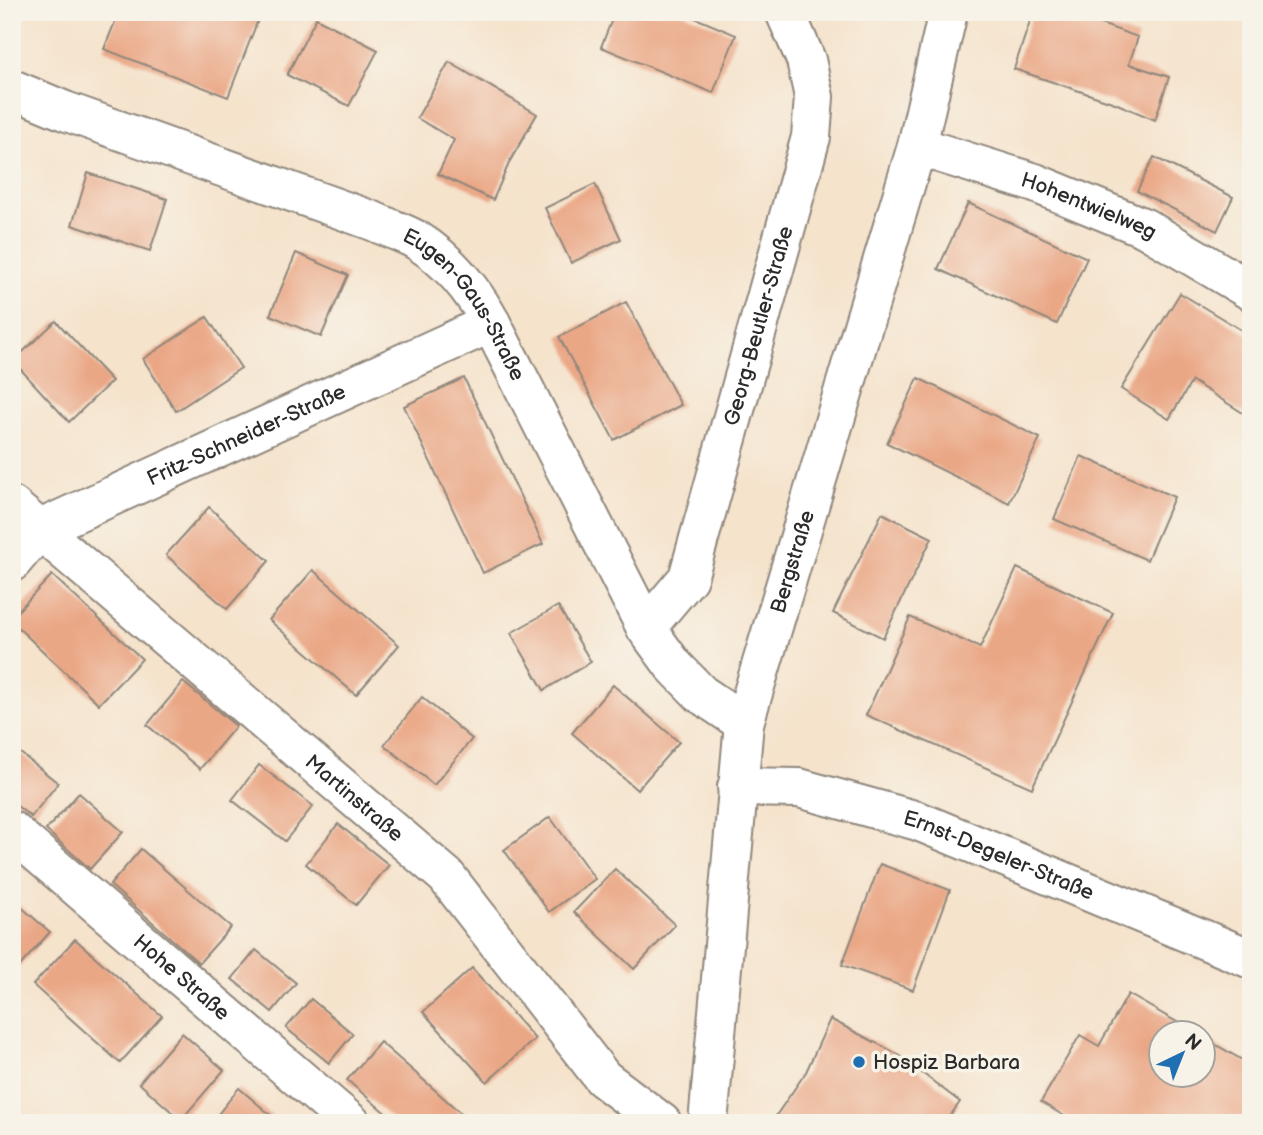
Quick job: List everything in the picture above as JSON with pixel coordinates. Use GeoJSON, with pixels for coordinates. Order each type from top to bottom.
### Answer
{"type":"FeatureCollection","features":[{"type":"Feature","properties":{"kind":"street","name":"Georg-Beutler-Straße"},"geometry":{"type":"LineString","coordinates":[[646,628],[688,578],[811,137],[814,97],[809,72],[785,12]]}},
{"type":"Feature","properties":{"kind":"street","name":"Bergstraße"},"geometry":{"type":"LineString","coordinates":[[708,1123],[744,723],[916,146],[948,12]]}},
{"type":"Feature","properties":{"kind":"street","name":"Eugen-Gaus-Straße"},"geometry":{"type":"LineString","coordinates":[[12,89],[78,116],[373,221],[418,241],[456,271],[475,295],[491,323],[646,628],[673,665],[701,694],[744,723]]}},
{"type":"Feature","properties":{"kind":"street","name":"Hohentwielweg"},"geometry":{"type":"LineString","coordinates":[[916,146],[1035,183],[1145,228],[1251,292]]}},
{"type":"Feature","properties":{"kind":"street","name":"Fritz-Schneider-Straße"},"geometry":{"type":"LineString","coordinates":[[12,562],[26,517],[491,323]]}},
{"type":"Feature","properties":{"kind":"street","name":"Martinstraße"},"geometry":{"type":"LineString","coordinates":[[26,517],[446,876],[603,1078],[662,1123]]}},
{"type":"Feature","properties":{"kind":"street","name":"Ernst-Degeler-Straße"},"geometry":{"type":"LineString","coordinates":[[737,787],[799,788],[918,821],[1251,959]]}},
{"type":"Feature","properties":{"kind":"street","name":"Hohe Straße"},"geometry":{"type":"LineString","coordinates":[[12,831],[351,1123]]}},
{"type":"Feature","properties":{"kind":"building"},"geometry":{"type":"Polygon","coordinates":[[[119,12],[261,12],[228,97],[104,49],[119,12]]]}},
{"type":"Feature","properties":{"kind":"building"},"geometry":{"type":"Polygon","coordinates":[[[615,12],[681,12],[736,35],[713,93],[601,47],[615,12]]]}},
{"type":"Feature","properties":{"kind":"building"},"geometry":{"type":"Polygon","coordinates":[[[1033,12],[1067,12],[1138,37],[1129,64],[1169,77],[1155,120],[1115,103],[1014,69],[1033,12]]]}},
{"type":"Feature","properties":{"kind":"building"},"geometry":{"type":"Polygon","coordinates":[[[316,18],[378,50],[349,106],[287,75],[316,18]]]}},
{"type":"Feature","properties":{"kind":"building"},"geometry":{"type":"Polygon","coordinates":[[[449,62],[537,114],[510,161],[493,200],[438,174],[454,140],[417,118],[449,62]]]}},
{"type":"Feature","properties":{"kind":"building"},"geometry":{"type":"Polygon","coordinates":[[[1154,157],[1233,197],[1217,231],[1137,191],[1154,157]]]}},
{"type":"Feature","properties":{"kind":"building"},"geometry":{"type":"Polygon","coordinates":[[[88,173],[167,199],[150,251],[72,225],[88,173]]]}},
{"type":"Feature","properties":{"kind":"building"},"geometry":{"type":"Polygon","coordinates":[[[595,184],[621,239],[571,263],[545,208],[595,184]]]}},
{"type":"Feature","properties":{"kind":"building"},"geometry":{"type":"Polygon","coordinates":[[[968,203],[1087,258],[1057,324],[938,269],[968,203]]]}},
{"type":"Feature","properties":{"kind":"building"},"geometry":{"type":"Polygon","coordinates":[[[296,253],[348,275],[321,337],[270,315],[296,253]]]}},
{"type":"Feature","properties":{"kind":"building"},"geometry":{"type":"Polygon","coordinates":[[[1180,293],[1251,336],[1251,418],[1192,381],[1169,419],[1121,389],[1180,293]]]}},
{"type":"Feature","properties":{"kind":"building"},"geometry":{"type":"Polygon","coordinates":[[[626,302],[681,405],[614,440],[559,337],[626,302]]]}},
{"type":"Feature","properties":{"kind":"building"},"geometry":{"type":"Polygon","coordinates":[[[207,317],[241,368],[176,411],[143,359],[207,317]]]}},
{"type":"Feature","properties":{"kind":"building"},"geometry":{"type":"Polygon","coordinates":[[[56,321],[112,381],[69,422],[13,361],[56,321]]]}},
{"type":"Feature","properties":{"kind":"building"},"geometry":{"type":"Polygon","coordinates":[[[464,378],[543,544],[483,573],[404,406],[464,378]]]}},
{"type":"Feature","properties":{"kind":"building"},"geometry":{"type":"Polygon","coordinates":[[[918,378],[1040,438],[1009,503],[887,443],[918,378]]]}},
{"type":"Feature","properties":{"kind":"building"},"geometry":{"type":"Polygon","coordinates":[[[1081,456],[1174,497],[1147,560],[1054,519],[1081,456]]]}},
{"type":"Feature","properties":{"kind":"building"},"geometry":{"type":"Polygon","coordinates":[[[209,507],[269,561],[227,609],[166,555],[209,507]]]}},
{"type":"Feature","properties":{"kind":"building"},"geometry":{"type":"Polygon","coordinates":[[[882,513],[932,538],[883,638],[833,613],[882,513]]]}},
{"type":"Feature","properties":{"kind":"building"},"geometry":{"type":"Polygon","coordinates":[[[1017,568],[1113,613],[1032,788],[866,715],[910,617],[980,648],[1017,568]]]}},
{"type":"Feature","properties":{"kind":"building"},"geometry":{"type":"Polygon","coordinates":[[[313,570],[399,645],[356,695],[269,620],[313,570]]]}},
{"type":"Feature","properties":{"kind":"building"},"geometry":{"type":"Polygon","coordinates":[[[52,575],[142,659],[99,704],[12,622],[12,617],[52,575]]]}},
{"type":"Feature","properties":{"kind":"building"},"geometry":{"type":"Polygon","coordinates":[[[558,606],[591,662],[544,690],[511,633],[558,606]]]}},
{"type":"Feature","properties":{"kind":"building"},"geometry":{"type":"Polygon","coordinates":[[[183,682],[236,726],[200,769],[147,725],[183,682]]]}},
{"type":"Feature","properties":{"kind":"building"},"geometry":{"type":"Polygon","coordinates":[[[613,685],[679,742],[637,790],[572,733],[613,685]]]}},
{"type":"Feature","properties":{"kind":"building"},"geometry":{"type":"Polygon","coordinates":[[[422,697],[472,739],[434,785],[384,745],[422,697]]]}},
{"type":"Feature","properties":{"kind":"building"},"geometry":{"type":"Polygon","coordinates":[[[19,752],[58,783],[31,817],[12,802],[12,760],[19,752]]]}},
{"type":"Feature","properties":{"kind":"building"},"geometry":{"type":"Polygon","coordinates":[[[259,765],[313,806],[285,841],[232,800],[259,765]]]}},
{"type":"Feature","properties":{"kind":"building"},"geometry":{"type":"Polygon","coordinates":[[[79,793],[123,832],[90,869],[46,830],[79,793]]]}},
{"type":"Feature","properties":{"kind":"building"},"geometry":{"type":"Polygon","coordinates":[[[550,817],[595,879],[549,912],[504,850],[550,817]]]}},
{"type":"Feature","properties":{"kind":"building"},"geometry":{"type":"Polygon","coordinates":[[[338,824],[389,865],[356,905],[306,864],[338,824]]]}},
{"type":"Feature","properties":{"kind":"building"},"geometry":{"type":"Polygon","coordinates":[[[141,849],[231,927],[199,963],[110,885],[141,849]]]}},
{"type":"Feature","properties":{"kind":"building"},"geometry":{"type":"Polygon","coordinates":[[[880,864],[950,890],[913,990],[842,965],[880,864]]]}},
{"type":"Feature","properties":{"kind":"building"},"geometry":{"type":"Polygon","coordinates":[[[615,869],[675,925],[634,969],[574,912],[615,869]]]}},
{"type":"Feature","properties":{"kind":"building"},"geometry":{"type":"Polygon","coordinates":[[[12,899],[50,932],[18,968],[12,963],[12,899]]]}},
{"type":"Feature","properties":{"kind":"building"},"geometry":{"type":"Polygon","coordinates":[[[75,939],[162,1016],[120,1063],[33,985],[75,939]]]}},
{"type":"Feature","properties":{"kind":"building"},"geometry":{"type":"Polygon","coordinates":[[[256,950],[296,983],[272,1012],[232,979],[256,950]]]}},
{"type":"Feature","properties":{"kind":"building"},"geometry":{"type":"Polygon","coordinates":[[[472,968],[535,1039],[487,1082],[423,1012],[472,968]]]}},
{"type":"Feature","properties":{"kind":"building"},"geometry":{"type":"Polygon","coordinates":[[[1128,994],[1173,1020],[1148,1020],[1148,1090],[1218,1090],[1218,1046],[1251,1065],[1251,1123],[1076,1123],[1041,1102],[1080,1035],[1099,1046],[1128,994]]]}},
{"type":"Feature","properties":{"kind":"building"},"geometry":{"type":"Polygon","coordinates":[[[311,999],[353,1034],[329,1063],[286,1028],[311,999]]]}},
{"type":"Feature","properties":{"kind":"building","name":"Hospiz Barbara"},"geometry":{"type":"Polygon","coordinates":[[[830,1019],[896,1053],[960,1102],[945,1123],[777,1123],[773,1120],[806,1072],[830,1019]]]}},
{"type":"Feature","properties":{"kind":"building"},"geometry":{"type":"Polygon","coordinates":[[[182,1033],[224,1070],[181,1120],[139,1083],[182,1033]]]}},
{"type":"Feature","properties":{"kind":"building"},"geometry":{"type":"Polygon","coordinates":[[[380,1042],[472,1123],[397,1123],[347,1080],[380,1042]]]}},
{"type":"Feature","properties":{"kind":"building"},"geometry":{"type":"Polygon","coordinates":[[[239,1088],[280,1123],[211,1123],[239,1088]]]}},
{"type":"Feature","properties":{"kind":"place","name":"Hospiz Barbara"},"geometry":{"type":"Point","coordinates":[859,1062]}}]}
